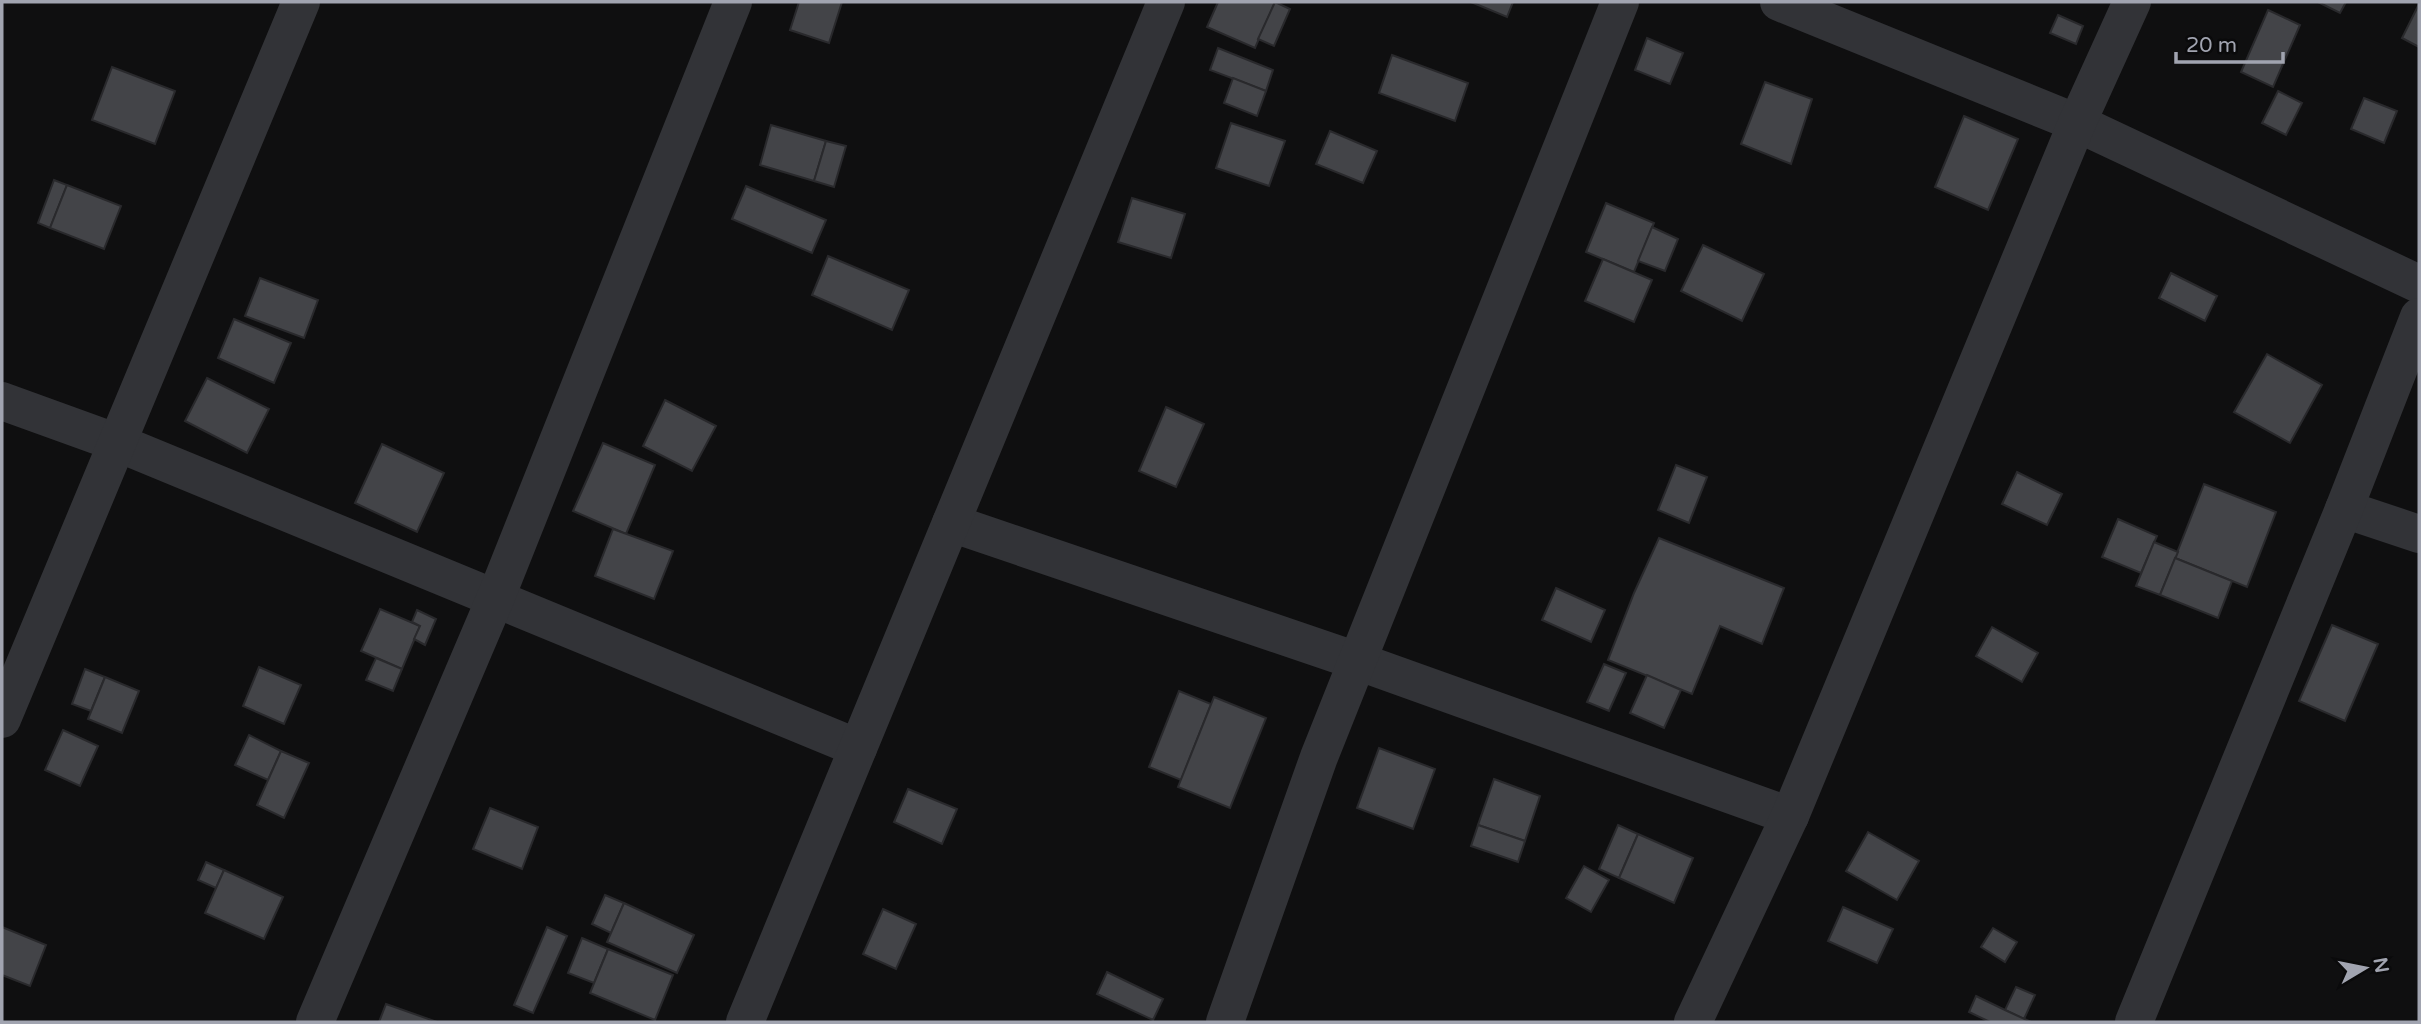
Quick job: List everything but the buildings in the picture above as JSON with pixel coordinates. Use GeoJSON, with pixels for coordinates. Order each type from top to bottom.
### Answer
{"type":"FeatureCollection","features":[{"type":"Feature","properties":{"kind":"street"},"geometry":{"type":"LineString","coordinates":[[2,719],[301,2]]}},
{"type":"Feature","properties":{"kind":"street"},"geometry":{"type":"LineString","coordinates":[[314,1022],[496,597],[733,2]]}},
{"type":"Feature","properties":{"kind":"street"},"geometry":{"type":"LineString","coordinates":[[745,1022],[1166,2]]}},
{"type":"Feature","properties":{"kind":"street"},"geometry":{"type":"LineString","coordinates":[[1225,1022],[1319,757],[1620,2]]}},
{"type":"Feature","properties":{"kind":"street"},"geometry":{"type":"LineString","coordinates":[[1779,2],[2077,123],[2419,284]]}},
{"type":"Feature","properties":{"kind":"street"},"geometry":{"type":"LineString","coordinates":[[1693,1022],[1790,816],[2077,123],[2132,2]]}},
{"type":"Feature","properties":{"kind":"street"},"geometry":{"type":"LineString","coordinates":[[2134,1022],[2344,509],[2419,317]]}},
{"type":"Feature","properties":{"kind":"street"},"geometry":{"type":"LineString","coordinates":[[2,401],[118,443],[858,748]]}},
{"type":"Feature","properties":{"kind":"street"},"geometry":{"type":"LineString","coordinates":[[2344,509],[2419,534]]}},
{"type":"Feature","properties":{"kind":"street"},"geometry":{"type":"LineString","coordinates":[[950,523],[1357,661],[1790,816]]}}]}
